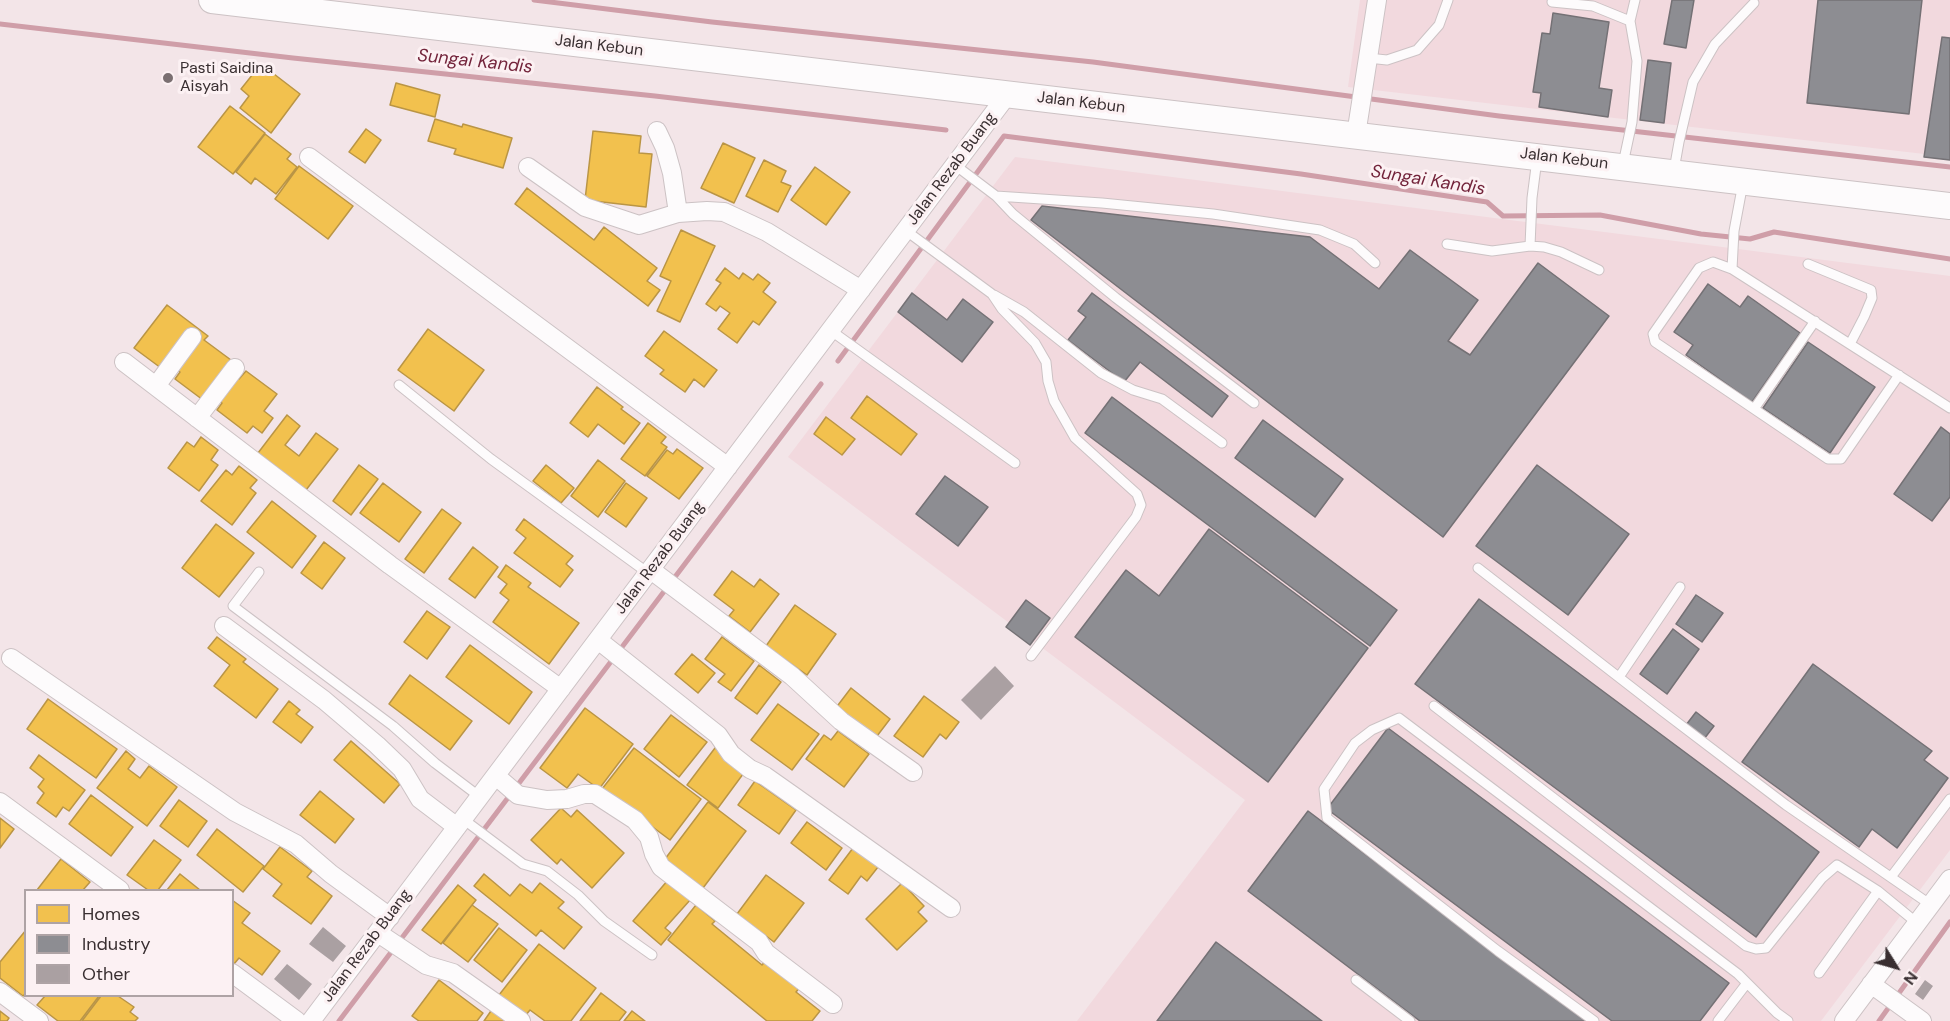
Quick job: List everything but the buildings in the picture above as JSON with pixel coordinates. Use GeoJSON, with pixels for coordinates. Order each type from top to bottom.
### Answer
{"type":"FeatureCollection","features":[{"type":"Feature","properties":{"kind":"main road","name":"Jalan Kebun"},"geometry":{"type":"LineString","coordinates":[[212,0],[1950,206]]}},
{"type":"Feature","properties":{"kind":"street"},"geometry":{"type":"LineString","coordinates":[[1356,135],[1377,0]]}},
{"type":"Feature","properties":{"kind":"street","name":"Jalan Rezab Buang"},"geometry":{"type":"LineString","coordinates":[[311,1021],[382,935],[390,917],[464,824],[480,797],[499,779],[561,689],[602,644],[728,467],[838,336],[861,290],[912,236],[961,170],[1008,94]]}},
{"type":"Feature","properties":{"kind":"street"},"geometry":{"type":"LineString","coordinates":[[657,131],[665,148],[672,173],[678,213]]}},
{"type":"Feature","properties":{"kind":"street"},"geometry":{"type":"LineString","coordinates":[[309,157],[728,467]]}},
{"type":"Feature","properties":{"kind":"street"},"geometry":{"type":"LineString","coordinates":[[528,167],[585,207],[639,225],[678,213],[724,212],[767,232],[861,290]]}},
{"type":"Feature","properties":{"kind":"street"},"geometry":{"type":"LineString","coordinates":[[156,386],[192,337]]}},
{"type":"Feature","properties":{"kind":"street"},"geometry":{"type":"LineString","coordinates":[[124,362],[390,565],[561,689]]}},
{"type":"Feature","properties":{"kind":"street"},"geometry":{"type":"LineString","coordinates":[[197,418],[235,368]]}},
{"type":"Feature","properties":{"kind":"street"},"geometry":{"type":"LineString","coordinates":[[652,572],[792,676],[841,721],[913,772]]}},
{"type":"Feature","properties":{"kind":"street"},"geometry":{"type":"LineString","coordinates":[[224,627],[324,700],[368,737],[402,769],[420,799],[464,824]]}},
{"type":"Feature","properties":{"kind":"street"},"geometry":{"type":"LineString","coordinates":[[602,644],[718,735],[731,754],[750,769],[783,788],[951,908]]}},
{"type":"Feature","properties":{"kind":"street"},"geometry":{"type":"LineString","coordinates":[[11,658],[235,812],[296,844],[331,874],[390,917]]}},
{"type":"Feature","properties":{"kind":"street"},"geometry":{"type":"LineString","coordinates":[[499,779],[518,795],[547,800],[595,794],[635,820],[649,837],[661,867],[759,942],[766,953],[833,1004]]}},
{"type":"Feature","properties":{"kind":"street"},"geometry":{"type":"LineString","coordinates":[[0,802],[117,889]]}},
{"type":"Feature","properties":{"kind":"street"},"geometry":{"type":"LineString","coordinates":[[1844,1021],[1949,881]]}},
{"type":"Feature","properties":{"kind":"street"},"geometry":{"type":"LineString","coordinates":[[382,935],[426,965],[453,973],[521,1021]]}},
{"type":"Feature","properties":{"kind":"street"},"geometry":{"type":"LineString","coordinates":[[234,974],[297,1021]]}},
{"type":"Feature","properties":{"kind":"street"},"geometry":{"type":"LineString","coordinates":[[1872,984],[1922,1021]]}},
{"type":"Feature","properties":{"kind":"street"},"geometry":{"type":"LineString","coordinates":[[0,992],[39,1021]]}},
{"type":"Feature","properties":{"kind":"lane"},"geometry":{"type":"LineString","coordinates":[[1368,58],[1387,60],[1417,50],[1439,25],[1448,0]]}},
{"type":"Feature","properties":{"kind":"lane"},"geometry":{"type":"LineString","coordinates":[[1623,166],[1632,122],[1637,61],[1630,21],[1635,0]]}},
{"type":"Feature","properties":{"kind":"lane"},"geometry":{"type":"LineString","coordinates":[[1552,2],[1593,6],[1630,21]]}},
{"type":"Feature","properties":{"kind":"lane"},"geometry":{"type":"LineString","coordinates":[[1674,173],[1694,81],[1715,44],[1754,3]]}},
{"type":"Feature","properties":{"kind":"lane"},"geometry":{"type":"LineString","coordinates":[[1530,246],[1537,156]]}},
{"type":"Feature","properties":{"kind":"lane"},"geometry":{"type":"LineString","coordinates":[[961,170],[996,196],[1013,214],[1116,298],[1254,403]]}},
{"type":"Feature","properties":{"kind":"lane"},"geometry":{"type":"LineString","coordinates":[[1732,269],[1734,231],[1744,181]]}},
{"type":"Feature","properties":{"kind":"lane"},"geometry":{"type":"LineString","coordinates":[[996,196],[1213,214],[1320,230],[1354,244],[1375,263]]}},
{"type":"Feature","properties":{"kind":"lane"},"geometry":{"type":"LineString","coordinates":[[912,236],[992,294],[1024,312],[1101,373],[1133,390],[1161,399],[1222,443]]}},
{"type":"Feature","properties":{"kind":"lane"},"geometry":{"type":"LineString","coordinates":[[1447,244],[1492,251],[1530,246],[1544,247],[1561,252],[1599,270]]}},
{"type":"Feature","properties":{"kind":"lane"},"geometry":{"type":"LineString","coordinates":[[1899,375],[1841,459],[1828,459],[1655,342],[1653,334],[1699,267],[1713,262],[1732,269],[1949,404]]}},
{"type":"Feature","properties":{"kind":"lane"},"geometry":{"type":"LineString","coordinates":[[1808,264],[1870,290],[1872,298],[1850,344]]}},
{"type":"Feature","properties":{"kind":"lane"},"geometry":{"type":"LineString","coordinates":[[992,294],[1002,309],[1042,352],[1051,392],[1075,438],[1137,494],[1141,505],[1136,516],[1030,656]]}},
{"type":"Feature","properties":{"kind":"lane"},"geometry":{"type":"LineString","coordinates":[[1755,409],[1815,321]]}},
{"type":"Feature","properties":{"kind":"lane"},"geometry":{"type":"LineString","coordinates":[[838,336],[1015,463]]}},
{"type":"Feature","properties":{"kind":"lane"},"geometry":{"type":"LineString","coordinates":[[399,385],[491,459],[652,572]]}},
{"type":"Feature","properties":{"kind":"lane"},"geometry":{"type":"LineString","coordinates":[[1478,568],[1786,805],[1931,905]]}},
{"type":"Feature","properties":{"kind":"lane"},"geometry":{"type":"LineString","coordinates":[[259,572],[234,606],[393,726],[435,763],[480,797]]}},
{"type":"Feature","properties":{"kind":"lane"},"geometry":{"type":"LineString","coordinates":[[1619,677],[1680,587]]}},
{"type":"Feature","properties":{"kind":"lane"},"geometry":{"type":"LineString","coordinates":[[1434,706],[1746,946],[1756,949],[1766,948],[1822,878],[1837,865],[1878,891],[1917,923]]}},
{"type":"Feature","properties":{"kind":"lane"},"geometry":{"type":"LineString","coordinates":[[1593,1021],[1327,819],[1324,789],[1355,743],[1372,730],[1399,718],[1738,974],[1788,1021]]}},
{"type":"Feature","properties":{"kind":"lane"},"geometry":{"type":"LineString","coordinates":[[1891,877],[1950,799]]}},
{"type":"Feature","properties":{"kind":"lane"},"geometry":{"type":"LineString","coordinates":[[464,824],[487,837],[524,864],[547,871],[578,895],[604,921],[652,955]]}},
{"type":"Feature","properties":{"kind":"lane"},"geometry":{"type":"LineString","coordinates":[[1819,973],[1878,891]]}},
{"type":"Feature","properties":{"kind":"lane"},"geometry":{"type":"LineString","coordinates":[[1356,980],[1410,1021]]}},
{"type":"Feature","properties":{"kind":"lane"},"geometry":{"type":"LineString","coordinates":[[1718,1021],[1747,983]]}},
{"type":"Feature","properties":{"kind":"shaded area"},"geometry":{"type":"Polygon","coordinates":[[[1360,0],[1950,0],[1950,157],[1348,87],[1360,0]]]}},
{"type":"Feature","properties":{"kind":"shaded area"},"geometry":{"type":"Polygon","coordinates":[[[1015,157],[1950,276],[1950,850],[1821,1021],[1077,1021],[1245,800],[788,457],[1015,157]]]}},
{"type":"Feature","properties":{"kind":"waterway"},"geometry":{"type":"LineString","coordinates":[[534,0],[712,22],[1093,62],[1499,116],[1950,167]]}},
{"type":"Feature","properties":{"kind":"waterway","name":"Sungai Kandis"},"geometry":{"type":"LineString","coordinates":[[0,24],[946,130]]}},
{"type":"Feature","properties":{"kind":"waterway","name":"Sungai Kandis"},"geometry":{"type":"LineString","coordinates":[[838,361],[1004,136],[1301,174],[1487,202],[1503,216],[1600,215],[1701,234],[1750,239],[1774,232],[1950,259]]}},
{"type":"Feature","properties":{"kind":"waterway"},"geometry":{"type":"LineString","coordinates":[[339,1021],[821,384]]}},
{"type":"Feature","properties":{"kind":"waterway"},"geometry":{"type":"LineString","coordinates":[[1879,1021],[1950,922]]}},
{"type":"Feature","properties":{"kind":"place","name":"Pasti Saidina Aisyah"},"geometry":{"type":"Point","coordinates":[168,78]}}]}
